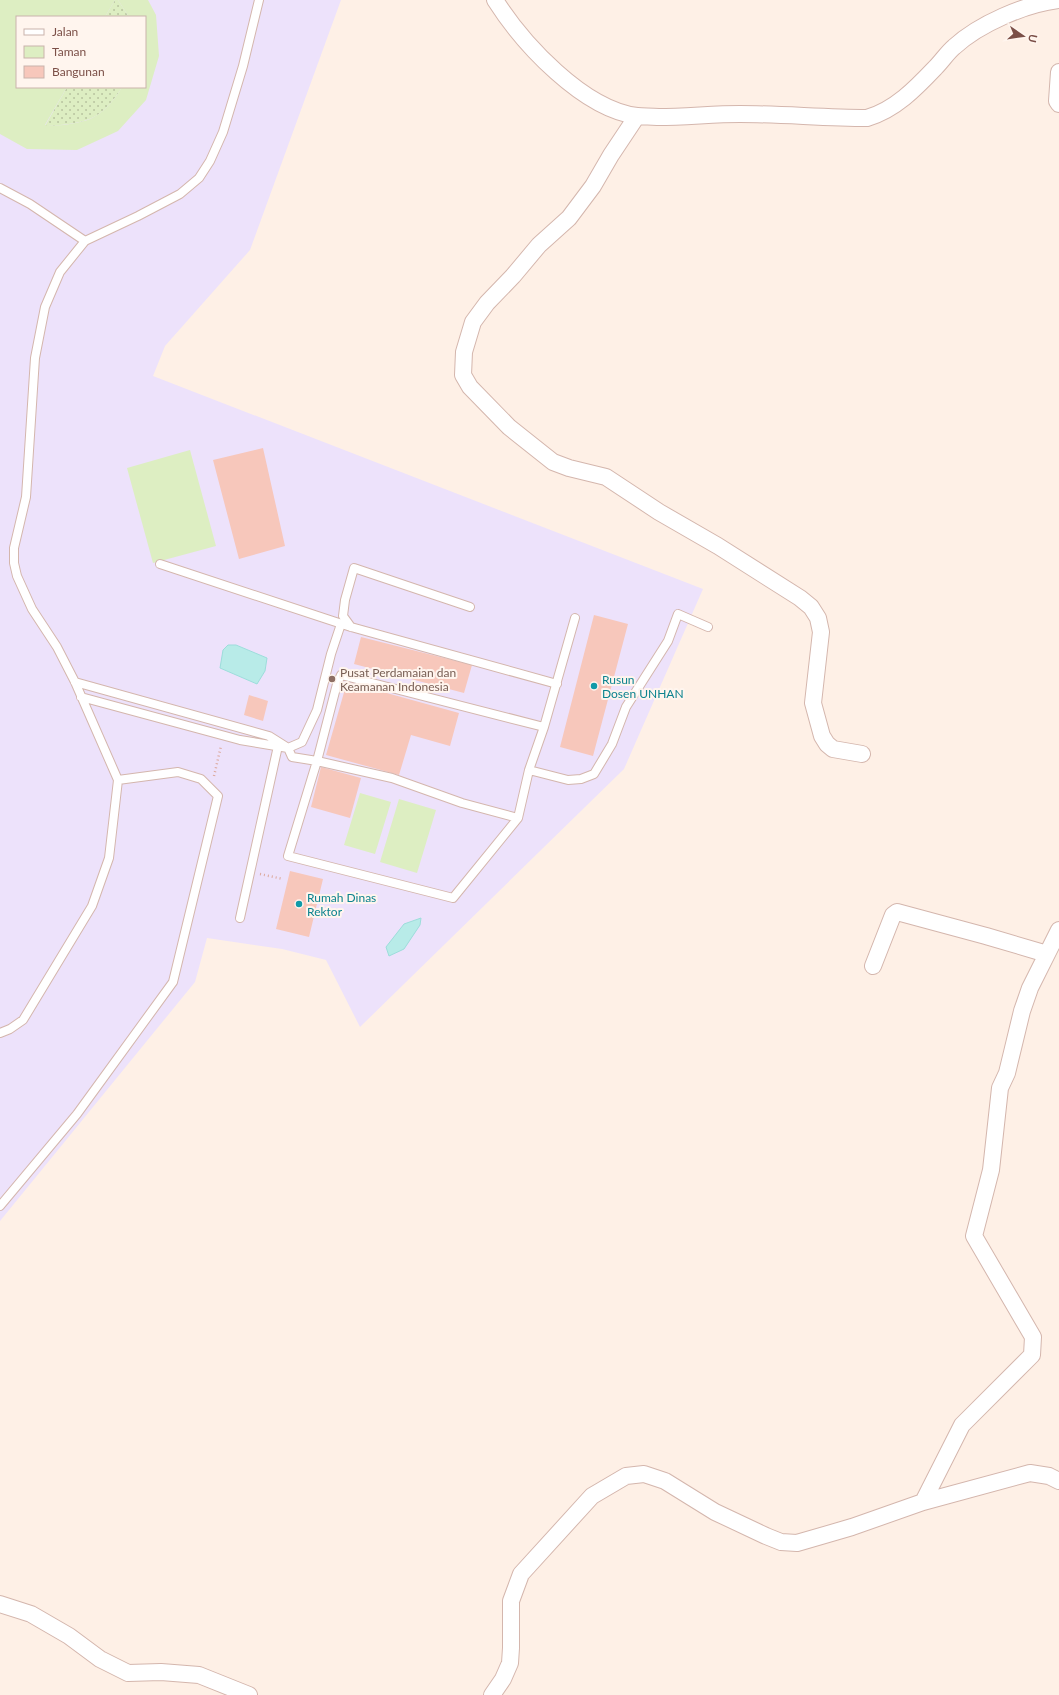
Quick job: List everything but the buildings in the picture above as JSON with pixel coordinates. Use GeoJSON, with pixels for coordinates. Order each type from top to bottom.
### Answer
{"type":"FeatureCollection","features":[{"type":"Feature","properties":{"kind":"street"},"geometry":{"type":"LineString","coordinates":[[495,0],[512,24],[552,68],[580,91],[615,110],[637,116],[684,117],[759,114],[867,118],[890,109],[914,89],[954,47],[978,29],[1033,5],[1059,0]]}},
{"type":"Feature","properties":{"kind":"street"},"geometry":{"type":"LineString","coordinates":[[1059,72],[1057,101],[1059,104]]}},
{"type":"Feature","properties":{"kind":"street"},"geometry":{"type":"LineString","coordinates":[[637,116],[611,155],[593,186],[569,218],[539,245],[513,276],[487,303],[473,322],[464,352],[463,375],[470,387],[509,427],[553,462],[569,468],[606,477],[659,512],[718,546],[800,598],[811,607],[818,618],[821,632],[813,703],[822,736],[827,744],[833,749],[862,754]]}},
{"type":"Feature","properties":{"kind":"street"},"geometry":{"type":"LineString","coordinates":[[873,966],[893,916],[897,912],[1046,954]]}},
{"type":"Feature","properties":{"kind":"street"},"geometry":{"type":"LineString","coordinates":[[923,1502],[962,1425],[1032,1355],[1033,1337],[974,1236],[990,1170],[1000,1088],[1007,1072],[1024,1003],[1046,954],[1059,930]]}},
{"type":"Feature","properties":{"kind":"street"},"geometry":{"type":"LineString","coordinates":[[492,1695],[503,1679],[510,1663],[511,1601],[521,1574],[592,1496],[626,1476],[644,1474],[665,1481],[715,1512],[766,1536],[781,1542],[797,1543],[852,1527],[923,1502],[1030,1473],[1049,1476],[1059,1481]]}},
{"type":"Feature","properties":{"kind":"street"},"geometry":{"type":"LineString","coordinates":[[0,1604],[31,1614],[69,1636],[100,1659],[128,1673],[161,1672],[199,1675],[249,1695]]}},
{"type":"Feature","properties":{"kind":"lane"},"geometry":{"type":"LineString","coordinates":[[0,1033],[10,1029],[23,1020],[92,906],[109,858],[118,780],[57,647],[32,609],[17,576],[14,563],[14,548],[26,497],[35,358],[45,307],[60,272],[85,241],[180,194],[199,178],[210,161],[223,132],[243,66],[259,0]]}},
{"type":"Feature","properties":{"kind":"lane"},"geometry":{"type":"LineString","coordinates":[[0,188],[30,204],[85,241]]}},
{"type":"Feature","properties":{"kind":"lane"},"geometry":{"type":"LineString","coordinates":[[160,564],[341,624],[557,684]]}},
{"type":"Feature","properties":{"kind":"lane"},"geometry":{"type":"LineString","coordinates":[[351,627],[343,616],[345,600],[354,568],[470,606]]}},
{"type":"Feature","properties":{"kind":"lane"},"geometry":{"type":"LineString","coordinates":[[529,770],[568,780],[581,779],[594,774],[612,744],[626,707],[668,642],[678,614],[708,627]]}},
{"type":"Feature","properties":{"kind":"lane"},"geometry":{"type":"LineString","coordinates":[[544,727],[341,674],[317,761],[288,856],[453,898],[518,818],[529,770],[544,727],[575,618]]}},
{"type":"Feature","properties":{"kind":"lane"},"geometry":{"type":"LineString","coordinates":[[81,698],[240,740],[288,748],[302,742],[317,710],[331,654],[341,624]]}},
{"type":"Feature","properties":{"kind":"lane"},"geometry":{"type":"LineString","coordinates":[[74,682],[270,736],[288,748],[292,757],[317,761],[392,778],[462,803],[518,818]]}},
{"type":"Feature","properties":{"kind":"lane"},"geometry":{"type":"LineString","coordinates":[[240,918],[278,746]]}},
{"type":"Feature","properties":{"kind":"lane"},"geometry":{"type":"LineString","coordinates":[[0,1206],[77,1114],[173,982],[218,796],[201,779],[178,772],[118,780]]}},
{"type":"Feature","properties":{"kind":"path"},"geometry":{"type":"LineString","coordinates":[[211,789],[224,736]]}},
{"type":"Feature","properties":{"kind":"path"},"geometry":{"type":"LineString","coordinates":[[250,871],[284,879]]}},
{"type":"Feature","properties":{"kind":"shaded area","name":"Pusat Perdamaian dan Keamanan Indonesia"},"geometry":{"type":"Polygon","coordinates":[[[0,0],[341,0],[250,250],[165,346],[153,376],[703,589],[624,769],[360,1027],[326,960],[282,949],[207,938],[195,982],[0,1221],[0,0]]]}},
{"type":"Feature","properties":{"kind":"green space"},"geometry":{"type":"Polygon","coordinates":[[[0,0],[115,0],[106,16],[16,16],[16,88],[66,88],[45,125],[56,125],[70,124],[94,117],[107,107],[121,88],[146,88],[146,16],[128,16],[118,0],[148,0],[156,15],[159,56],[146,100],[118,131],[77,150],[27,149],[0,134],[0,0]]]}},
{"type":"Feature","properties":{"kind":"green space"},"geometry":{"type":"Polygon","coordinates":[[[115,0],[118,0],[128,16],[106,16],[115,0]]]}},
{"type":"Feature","properties":{"kind":"green space"},"geometry":{"type":"Polygon","coordinates":[[[66,88],[121,88],[110,104],[94,117],[70,124],[45,126],[66,88]]]}},
{"type":"Feature","properties":{"kind":"green space"},"geometry":{"type":"Polygon","coordinates":[[[190,450],[216,546],[153,563],[127,468],[190,450]]]}},
{"type":"Feature","properties":{"kind":"green space"},"geometry":{"type":"Polygon","coordinates":[[[360,793],[391,802],[375,854],[344,845],[360,793]]]}},
{"type":"Feature","properties":{"kind":"green space"},"geometry":{"type":"Polygon","coordinates":[[[399,799],[436,810],[417,873],[380,862],[399,799]]]}},
{"type":"Feature","properties":{"kind":"water"},"geometry":{"type":"Polygon","coordinates":[[[228,645],[236,645],[267,658],[265,671],[257,684],[220,668],[223,650],[228,645]]]}},
{"type":"Feature","properties":{"kind":"water"},"geometry":{"type":"Polygon","coordinates":[[[421,918],[420,925],[404,949],[389,956],[386,947],[404,924],[421,918]]]}},
{"type":"Feature","properties":{"kind":"place","name":"Pusat Perdamaian dan Keamanan Indonesia"},"geometry":{"type":"Point","coordinates":[332,679]}},
{"type":"Feature","properties":{"kind":"place","name":"Rusun Dosen UNHAN"},"geometry":{"type":"Point","coordinates":[594,686]}},
{"type":"Feature","properties":{"kind":"place","name":"Rumah Dinas Rektor"},"geometry":{"type":"Point","coordinates":[299,904]}}]}
